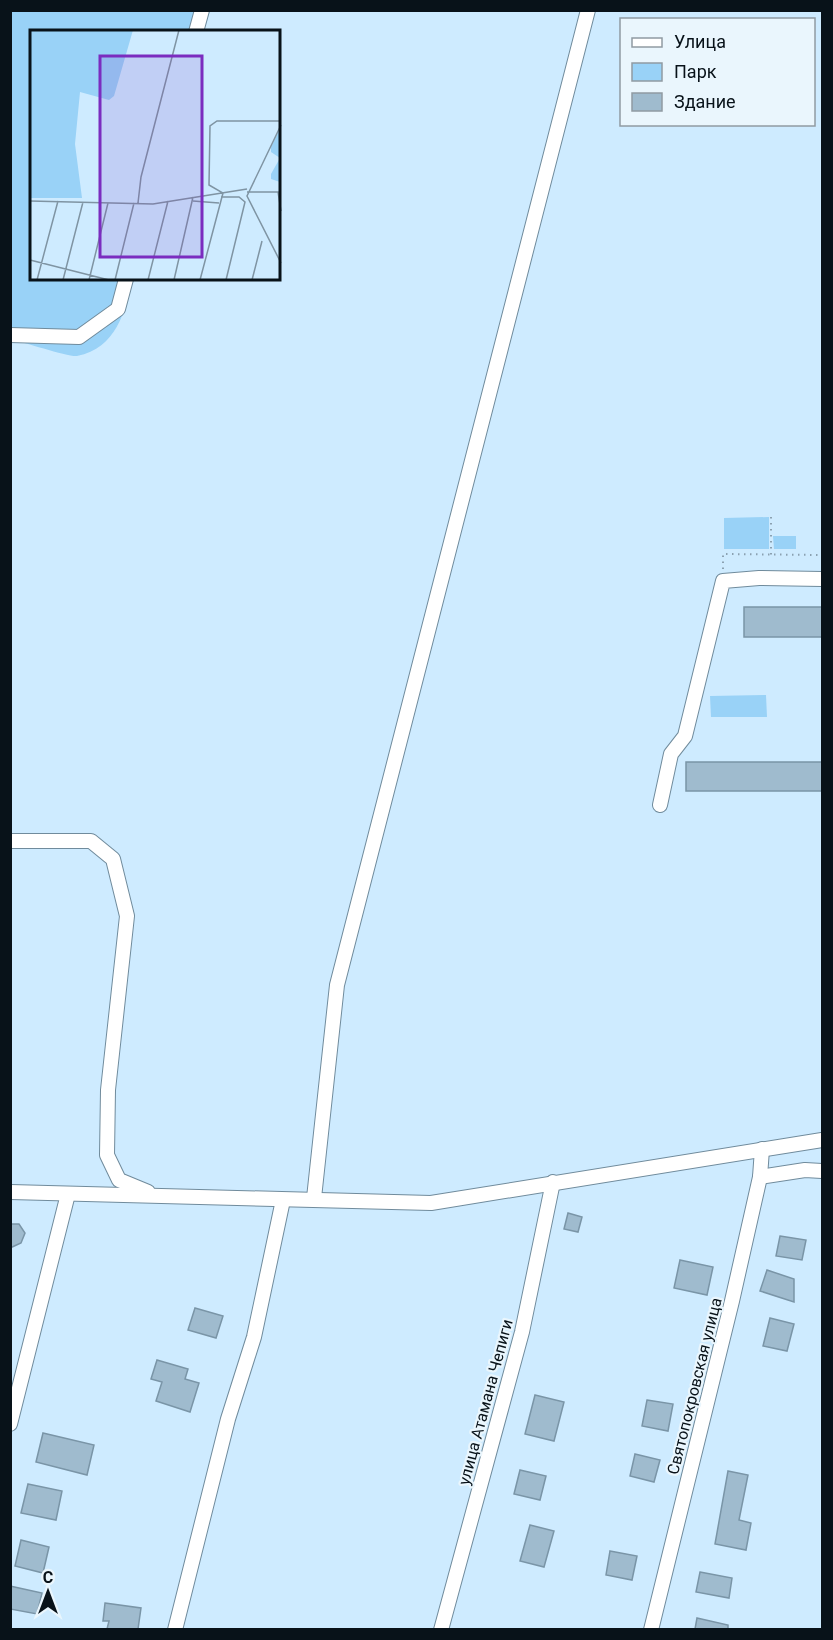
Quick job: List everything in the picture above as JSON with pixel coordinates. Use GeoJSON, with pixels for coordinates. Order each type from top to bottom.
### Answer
{"type":"FeatureCollection","features":[{"type":"Feature","properties":{"kind":"street"},"geometry":{"type":"LineString","coordinates":[[197,30],[202,10]]}},
{"type":"Feature","properties":{"kind":"street"},"geometry":{"type":"LineString","coordinates":[[314,1198],[337,985],[588,10]]}},
{"type":"Feature","properties":{"kind":"street"},"geometry":{"type":"LineString","coordinates":[[10,335],[79,337],[117,309],[126,280]]}},
{"type":"Feature","properties":{"kind":"street"},"geometry":{"type":"LineString","coordinates":[[660,804],[672,754],[686,736],[723,581],[759,578],[822,579]]}},
{"type":"Feature","properties":{"kind":"street"},"geometry":{"type":"LineString","coordinates":[[10,841],[91,841],[113,859],[127,916],[108,1090],[107,1155],[119,1180],[155,1195]]}},
{"type":"Feature","properties":{"kind":"street"},"geometry":{"type":"LineString","coordinates":[[10,1192],[283,1200],[314,1198],[431,1203],[822,1140]]}},
{"type":"Feature","properties":{"kind":"street","name":"Святопокровская улица"},"geometry":{"type":"LineString","coordinates":[[651,1629],[760,1177],[762,1149]]}},
{"type":"Feature","properties":{"kind":"street"},"geometry":{"type":"LineString","coordinates":[[760,1177],[805,1170],[822,1171]]}},
{"type":"Feature","properties":{"kind":"street","name":"улица Атамана Чепиги"},"geometry":{"type":"LineString","coordinates":[[441,1629],[522,1332],[553,1182]]}},
{"type":"Feature","properties":{"kind":"street"},"geometry":{"type":"LineString","coordinates":[[10,1424],[68,1194]]}},
{"type":"Feature","properties":{"kind":"street"},"geometry":{"type":"LineString","coordinates":[[175,1629],[228,1419],[254,1337],[283,1200]]}},
{"type":"Feature","properties":{"kind":"path"},"geometry":{"type":"LineString","coordinates":[[771,518],[771,555]]}},
{"type":"Feature","properties":{"kind":"path"},"geometry":{"type":"LineString","coordinates":[[723,581],[723,554],[822,555]]}},
{"type":"Feature","properties":{"kind":"green space"},"geometry":{"type":"Polygon","coordinates":[[[10,11],[210,11],[204,30],[30,30],[30,280],[134,280],[117,327],[110,337],[91,352],[72,356],[11,339],[10,11]]]}},
{"type":"Feature","properties":{"kind":"green space"},"geometry":{"type":"Polygon","coordinates":[[[769,517],[769,549],[724,549],[724,518],[769,517]]]}},
{"type":"Feature","properties":{"kind":"green space"},"geometry":{"type":"Polygon","coordinates":[[[773,536],[796,536],[796,549],[774,549],[773,536]]]}},
{"type":"Feature","properties":{"kind":"green space"},"geometry":{"type":"Polygon","coordinates":[[[766,695],[767,717],[711,717],[710,696],[766,695]]]}},
{"type":"Feature","properties":{"kind":"building"},"geometry":{"type":"Polygon","coordinates":[[[744,607],[822,607],[822,637],[744,637],[744,607]]]}},
{"type":"Feature","properties":{"kind":"building"},"geometry":{"type":"Polygon","coordinates":[[[686,762],[822,762],[822,791],[686,791],[686,762]]]}},
{"type":"Feature","properties":{"kind":"building"},"geometry":{"type":"Polygon","coordinates":[[[568,1213],[582,1217],[578,1232],[564,1229],[568,1213]]]}},
{"type":"Feature","properties":{"kind":"building"},"geometry":{"type":"Polygon","coordinates":[[[10,1224],[19,1224],[25,1233],[21,1243],[10,1248],[10,1224]]]}},
{"type":"Feature","properties":{"kind":"building"},"geometry":{"type":"Polygon","coordinates":[[[780,1236],[806,1240],[802,1260],[776,1256],[780,1236]]]}},
{"type":"Feature","properties":{"kind":"building"},"geometry":{"type":"Polygon","coordinates":[[[680,1260],[713,1267],[707,1295],[674,1288],[680,1260]]]}},
{"type":"Feature","properties":{"kind":"building"},"geometry":{"type":"Polygon","coordinates":[[[767,1270],[794,1279],[794,1302],[760,1291],[767,1270]]]}},
{"type":"Feature","properties":{"kind":"building"},"geometry":{"type":"Polygon","coordinates":[[[195,1308],[223,1316],[216,1338],[188,1330],[195,1308]]]}},
{"type":"Feature","properties":{"kind":"building"},"geometry":{"type":"Polygon","coordinates":[[[770,1318],[794,1324],[787,1351],[763,1346],[770,1318]]]}},
{"type":"Feature","properties":{"kind":"building"},"geometry":{"type":"Polygon","coordinates":[[[157,1360],[188,1369],[185,1379],[199,1383],[190,1412],[156,1401],[162,1382],[151,1379],[157,1360]]]}},
{"type":"Feature","properties":{"kind":"building"},"geometry":{"type":"Polygon","coordinates":[[[535,1395],[564,1402],[554,1441],[525,1434],[535,1395]]]}},
{"type":"Feature","properties":{"kind":"building"},"geometry":{"type":"Polygon","coordinates":[[[647,1400],[673,1404],[668,1431],[642,1426],[647,1400]]]}},
{"type":"Feature","properties":{"kind":"building"},"geometry":{"type":"Polygon","coordinates":[[[43,1433],[94,1445],[87,1475],[36,1462],[43,1433]]]}},
{"type":"Feature","properties":{"kind":"building"},"geometry":{"type":"Polygon","coordinates":[[[635,1454],[660,1460],[654,1482],[630,1476],[635,1454]]]}},
{"type":"Feature","properties":{"kind":"building"},"geometry":{"type":"Polygon","coordinates":[[[520,1470],[546,1476],[540,1500],[514,1494],[520,1470]]]}},
{"type":"Feature","properties":{"kind":"building"},"geometry":{"type":"Polygon","coordinates":[[[728,1471],[748,1475],[739,1520],[751,1523],[746,1550],[715,1544],[728,1471]]]}},
{"type":"Feature","properties":{"kind":"building"},"geometry":{"type":"Polygon","coordinates":[[[28,1484],[62,1491],[56,1520],[21,1513],[28,1484]]]}},
{"type":"Feature","properties":{"kind":"building"},"geometry":{"type":"Polygon","coordinates":[[[530,1525],[554,1531],[544,1567],[520,1561],[530,1525]]]}},
{"type":"Feature","properties":{"kind":"building"},"geometry":{"type":"Polygon","coordinates":[[[21,1540],[49,1547],[43,1573],[15,1566],[21,1540]]]}},
{"type":"Feature","properties":{"kind":"building"},"geometry":{"type":"Polygon","coordinates":[[[610,1551],[637,1556],[632,1580],[606,1575],[610,1551]]]}},
{"type":"Feature","properties":{"kind":"building"},"geometry":{"type":"Polygon","coordinates":[[[700,1572],[732,1578],[729,1598],[696,1592],[700,1572]]]}},
{"type":"Feature","properties":{"kind":"building"},"geometry":{"type":"Polygon","coordinates":[[[10,1586],[42,1593],[37,1614],[10,1609],[10,1586]]]}},
{"type":"Feature","properties":{"kind":"building"},"geometry":{"type":"Polygon","coordinates":[[[105,1603],[141,1608],[138,1629],[107,1629],[109,1621],[103,1621],[105,1603]]]}},
{"type":"Feature","properties":{"kind":"building"},"geometry":{"type":"Polygon","coordinates":[[[697,1618],[728,1625],[728,1629],[695,1629],[697,1618]]]}}]}
